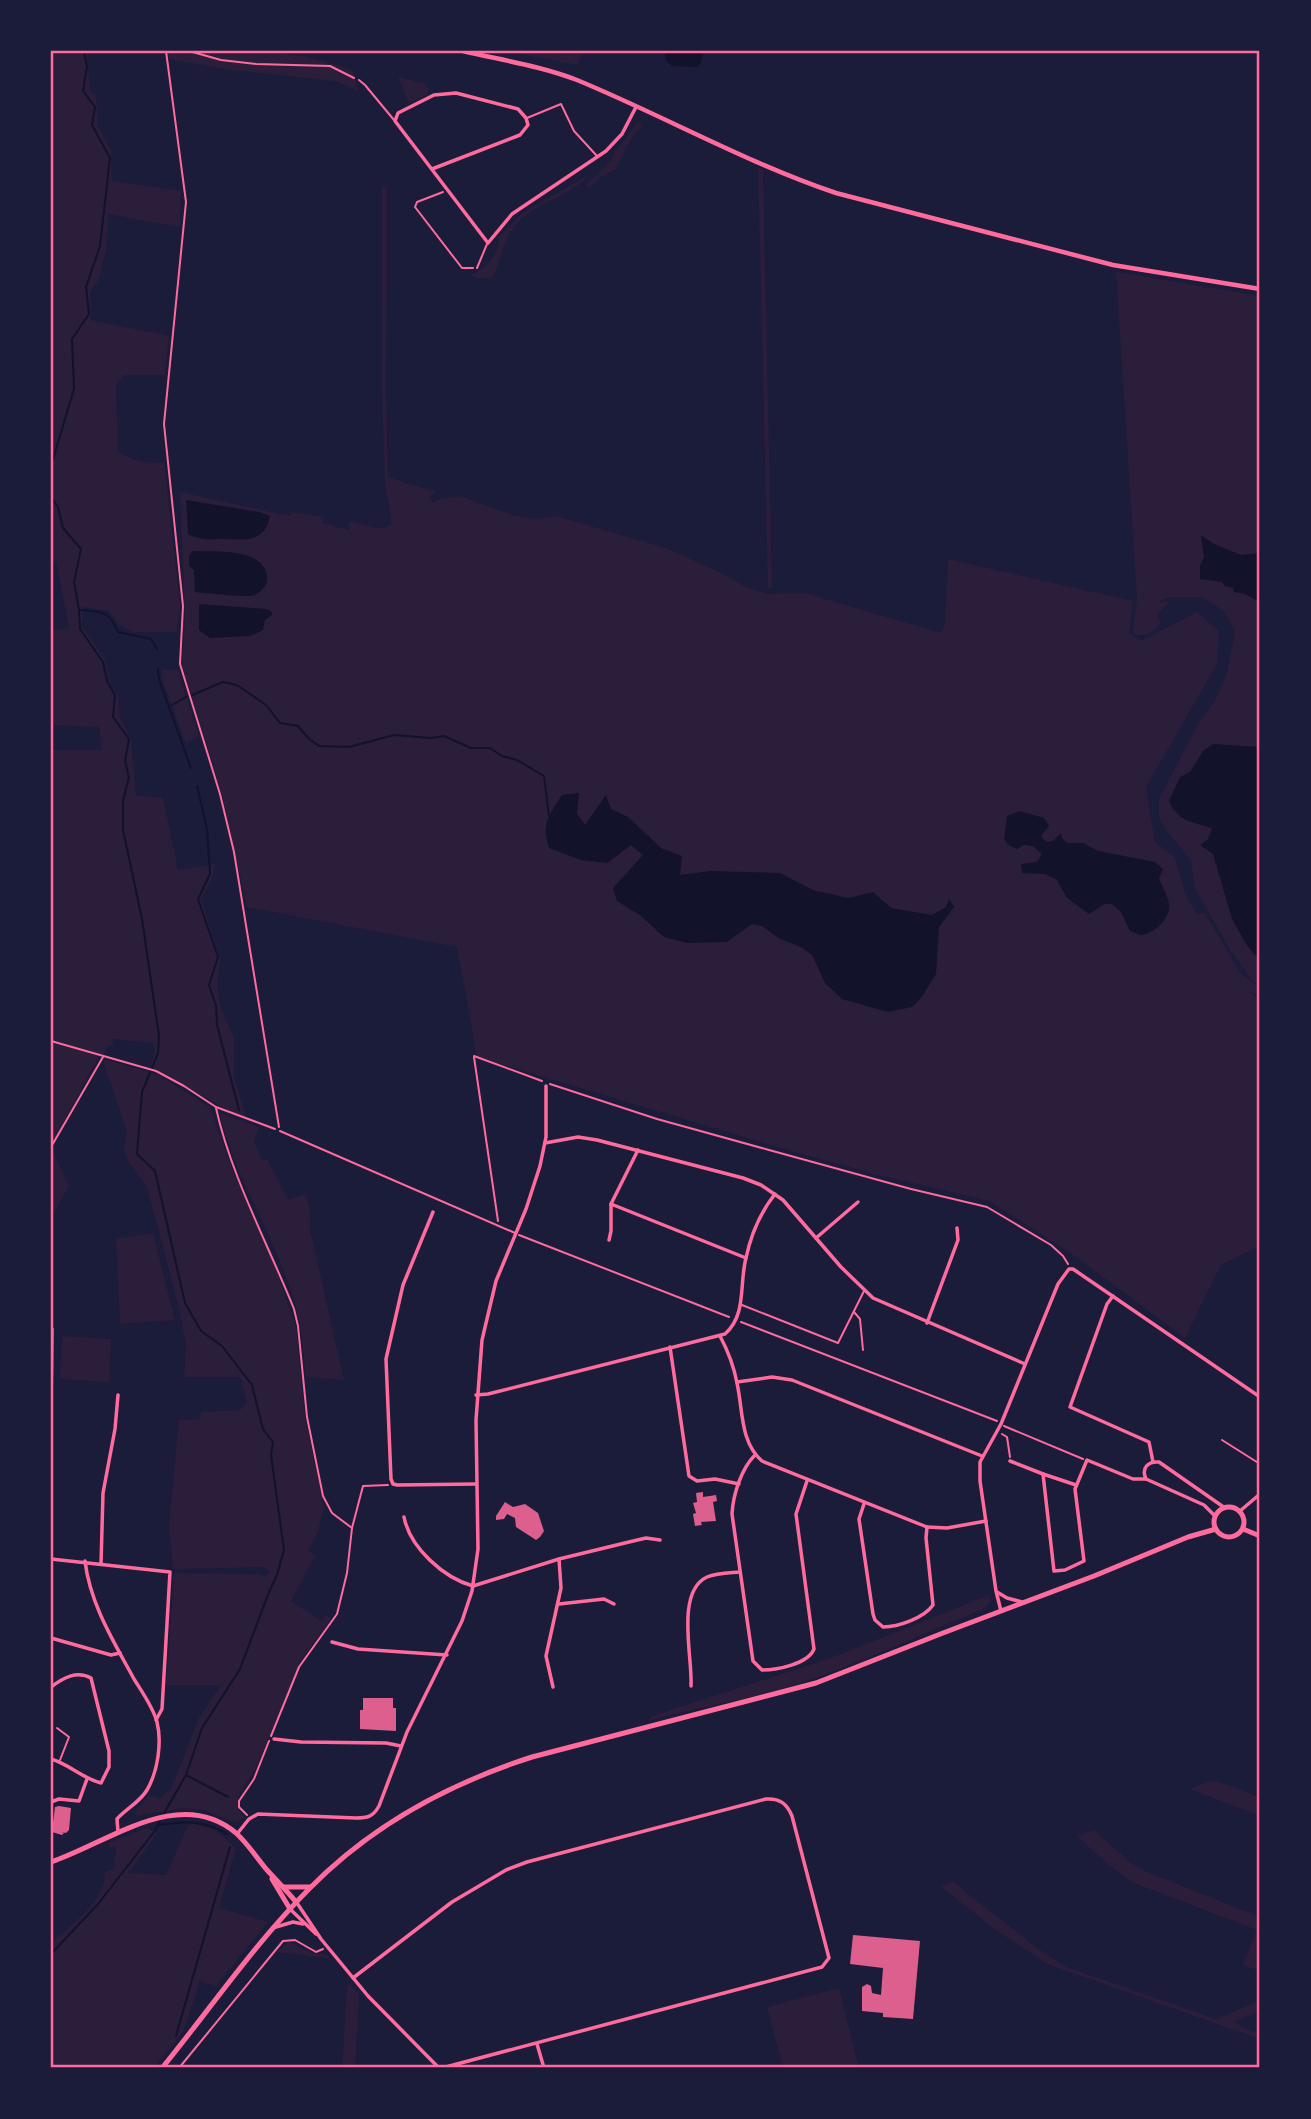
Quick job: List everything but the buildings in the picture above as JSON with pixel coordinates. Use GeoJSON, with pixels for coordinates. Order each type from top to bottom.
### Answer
{"type":"FeatureCollection","features":[{"type":"Feature","properties":{"kind":"main road"},"geometry":{"type":"LineString","coordinates":[[1233,1507],[1240,1511],[1244,1520],[1243,1529],[1236,1536],[1227,1537],[1216,1529],[1215,1516],[1225,1508],[1233,1507]]}},
{"type":"Feature","properties":{"kind":"main road"},"geometry":{"type":"LineString","coordinates":[[162,2068],[274,1927],[310,1887],[345,1855],[393,1821],[446,1790],[488,1772],[555,1750],[816,1684],[1188,1537],[1216,1529]]}},
{"type":"Feature","properties":{"kind":"main road"},"geometry":{"type":"LineString","coordinates":[[1243,1529],[1260,1536]]}},
{"type":"Feature","properties":{"kind":"main road"},"geometry":{"type":"LineString","coordinates":[[51,1862],[118,1832],[173,1815],[187,1814],[211,1819],[237,1834],[296,1902]]}},
{"type":"Feature","properties":{"kind":"main road"},"geometry":{"type":"LineString","coordinates":[[268,1871],[290,1909]]}},
{"type":"Feature","properties":{"kind":"main road"},"geometry":{"type":"LineString","coordinates":[[284,1887],[310,1887]]}},
{"type":"Feature","properties":{"kind":"street"},"geometry":{"type":"LineString","coordinates":[[463,51],[576,80],[812,185],[836,193],[1113,265],[1260,289]]}},
{"type":"Feature","properties":{"kind":"street"},"geometry":{"type":"LineString","coordinates":[[432,169],[520,135],[528,125],[526,118],[518,109],[443,92],[398,113],[395,121],[488,243],[512,214],[598,158],[622,134],[636,107]]}},
{"type":"Feature","properties":{"kind":"street"},"geometry":{"type":"LineString","coordinates":[[237,1834],[250,1819],[261,1814],[315,1818],[371,1816],[379,1806],[415,1713],[447,1655],[462,1621],[473,1586],[478,1549],[476,1395],[486,1315],[531,1193],[545,1143],[546,1086]]}},
{"type":"Feature","properties":{"kind":"street"},"geometry":{"type":"LineString","coordinates":[[545,1143],[578,1137],[743,1178],[775,1194],[792,1209],[863,1291],[883,1304],[1025,1364]]}},
{"type":"Feature","properties":{"kind":"street"},"geometry":{"type":"LineString","coordinates":[[609,1240],[611,1204],[638,1150]]}},
{"type":"Feature","properties":{"kind":"street"},"geometry":{"type":"LineString","coordinates":[[476,1395],[720,1336],[728,1331],[736,1320],[741,1305],[746,1258],[752,1234],[775,1194]]}},
{"type":"Feature","properties":{"kind":"street"},"geometry":{"type":"LineString","coordinates":[[816,1238],[859,1202]]}},
{"type":"Feature","properties":{"kind":"street"},"geometry":{"type":"LineString","coordinates":[[611,1204],[746,1258]]}},
{"type":"Feature","properties":{"kind":"street"},"geometry":{"type":"LineString","coordinates":[[433,1212],[403,1285],[386,1359],[393,1484],[477,1484]]}},
{"type":"Feature","properties":{"kind":"street"},"geometry":{"type":"LineString","coordinates":[[927,1323],[958,1240],[957,1228]]}},
{"type":"Feature","properties":{"kind":"street"},"geometry":{"type":"LineString","coordinates":[[1001,1611],[979,1474],[982,1456],[1001,1424],[1060,1280],[1070,1268],[1260,1396]]}},
{"type":"Feature","properties":{"kind":"street"},"geometry":{"type":"LineString","coordinates":[[1113,1295],[1107,1304],[1070,1407],[1149,1442],[1153,1462]]}},
{"type":"Feature","properties":{"kind":"street"},"geometry":{"type":"LineString","coordinates":[[51,1409],[52,1329]]}},
{"type":"Feature","properties":{"kind":"street"},"geometry":{"type":"LineString","coordinates":[[720,1336],[737,1382],[747,1440],[755,1455],[771,1466],[927,1527],[947,1528],[986,1521]]}},
{"type":"Feature","properties":{"kind":"street"},"geometry":{"type":"LineString","coordinates":[[670,1347],[689,1476],[697,1481],[723,1479],[739,1484]]}},
{"type":"Feature","properties":{"kind":"street"},"geometry":{"type":"LineString","coordinates":[[737,1382],[772,1377],[792,1380],[982,1456]]}},
{"type":"Feature","properties":{"kind":"street"},"geometry":{"type":"LineString","coordinates":[[101,1563],[103,1493],[115,1429],[118,1395]]}},
{"type":"Feature","properties":{"kind":"street"},"geometry":{"type":"LineString","coordinates":[[755,1455],[748,1462],[739,1484],[732,1514],[755,1665],[766,1671],[808,1659],[814,1649],[796,1514],[796,1506],[807,1480]]}},
{"type":"Feature","properties":{"kind":"street"},"geometry":{"type":"LineString","coordinates":[[1010,1461],[1076,1485]]}},
{"type":"Feature","properties":{"kind":"street"},"geometry":{"type":"LineString","coordinates":[[1043,1474],[1056,1572],[1084,1561],[1076,1485],[1087,1461],[1133,1479],[1146,1479],[1204,1506],[1215,1516]]}},
{"type":"Feature","properties":{"kind":"street"},"geometry":{"type":"LineString","coordinates":[[1146,1479],[1144,1469],[1153,1462],[1161,1463],[1225,1508]]}},
{"type":"Feature","properties":{"kind":"street"},"geometry":{"type":"LineString","coordinates":[[1240,1511],[1260,1494]]}},
{"type":"Feature","properties":{"kind":"street"},"geometry":{"type":"LineString","coordinates":[[864,1504],[859,1519],[873,1614],[883,1627],[893,1626],[926,1613],[933,1605],[927,1527]]}},
{"type":"Feature","properties":{"kind":"street"},"geometry":{"type":"LineString","coordinates":[[404,1517],[411,1538],[429,1560],[473,1586],[559,1559],[646,1538],[660,1540]]}},
{"type":"Feature","properties":{"kind":"street"},"geometry":{"type":"LineString","coordinates":[[51,1559],[170,1572],[162,1709],[156,1720]]}},
{"type":"Feature","properties":{"kind":"street"},"geometry":{"type":"LineString","coordinates":[[553,1687],[546,1656],[559,1604],[562,1578],[559,1559]]}},
{"type":"Feature","properties":{"kind":"street"},"geometry":{"type":"LineString","coordinates":[[85,1561],[92,1595],[156,1720],[159,1746],[151,1780],[141,1797],[117,1819],[118,1832]]}},
{"type":"Feature","properties":{"kind":"street"},"geometry":{"type":"LineString","coordinates":[[691,1686],[687,1628],[692,1594],[707,1577],[740,1572]]}},
{"type":"Feature","properties":{"kind":"street"},"geometry":{"type":"LineString","coordinates":[[996,1591],[1023,1603]]}},
{"type":"Feature","properties":{"kind":"street"},"geometry":{"type":"LineString","coordinates":[[559,1604],[604,1599],[614,1604]]}},
{"type":"Feature","properties":{"kind":"street"},"geometry":{"type":"LineString","coordinates":[[51,1638],[111,1655],[120,1653]]}},
{"type":"Feature","properties":{"kind":"street"},"geometry":{"type":"LineString","coordinates":[[332,1642],[358,1649],[447,1655]]}},
{"type":"Feature","properties":{"kind":"street"},"geometry":{"type":"LineString","coordinates":[[51,1687],[72,1675],[84,1674],[93,1682],[109,1751],[109,1767],[101,1783],[87,1779],[60,1761],[51,1759]]}},
{"type":"Feature","properties":{"kind":"street"},"geometry":{"type":"LineString","coordinates":[[274,1738],[301,1742],[386,1743],[401,1746]]}},
{"type":"Feature","properties":{"kind":"street"},"geometry":{"type":"LineString","coordinates":[[51,1802],[59,1799],[79,1801],[87,1779]]}},
{"type":"Feature","properties":{"kind":"street"},"geometry":{"type":"LineString","coordinates":[[290,1909],[321,1939],[353,1979],[384,2014],[441,2068],[537,2045],[817,1969],[829,1958],[792,1816],[786,1804],[766,1799],[520,1864],[463,1894],[353,1979]]}},
{"type":"Feature","properties":{"kind":"street"},"geometry":{"type":"LineString","coordinates":[[296,1902],[321,1939]]}},
{"type":"Feature","properties":{"kind":"street"},"geometry":{"type":"LineString","coordinates":[[274,1927],[293,1922],[306,1925]]}},
{"type":"Feature","properties":{"kind":"street"},"geometry":{"type":"LineString","coordinates":[[537,2045],[544,2068]]}},
{"type":"Feature","properties":{"kind":"lane"},"geometry":{"type":"LineString","coordinates":[[359,80],[395,121]]}},
{"type":"Feature","properties":{"kind":"lane"},"geometry":{"type":"LineString","coordinates":[[526,118],[561,104],[574,131],[598,158]]}},
{"type":"Feature","properties":{"kind":"lane"},"geometry":{"type":"LineString","coordinates":[[477,268],[488,243]]}},
{"type":"Feature","properties":{"kind":"lane"},"geometry":{"type":"LineString","coordinates":[[280,1131],[515,1233]]}},
{"type":"Feature","properties":{"kind":"lane"},"geometry":{"type":"LineString","coordinates":[[741,1305],[838,1343],[863,1291]]}},
{"type":"Feature","properties":{"kind":"lane"},"geometry":{"type":"LineString","coordinates":[[853,1311],[860,1319],[863,1350]]}},
{"type":"Feature","properties":{"kind":"lane"},"geometry":{"type":"LineString","coordinates":[[1222,1440],[1260,1464]]}},
{"type":"Feature","properties":{"kind":"lane"},"geometry":{"type":"LineString","coordinates":[[57,1728],[62,1730],[69,1740],[60,1761]]}},
{"type":"Feature","properties":{"kind":"path"},"geometry":{"type":"LineString","coordinates":[[166,51],[186,202],[164,424],[183,606],[180,664],[220,794],[234,852],[280,1131]]}},
{"type":"Feature","properties":{"kind":"path"},"geometry":{"type":"LineString","coordinates":[[189,51],[221,60],[256,64],[330,66],[359,80]]}},
{"type":"Feature","properties":{"kind":"path"},"geometry":{"type":"LineString","coordinates":[[447,190],[417,202],[415,207],[462,268],[477,268]]}},
{"type":"Feature","properties":{"kind":"path"},"geometry":{"type":"LineString","coordinates":[[51,1041],[149,1068],[216,1107],[280,1131]]}},
{"type":"Feature","properties":{"kind":"path"},"geometry":{"type":"LineString","coordinates":[[51,1147],[103,1056]]}},
{"type":"Feature","properties":{"kind":"path"},"geometry":{"type":"LineString","coordinates":[[498,1226],[474,1056],[657,1119],[911,1189],[987,1207],[1051,1245],[1063,1256],[1070,1268]]}},
{"type":"Feature","properties":{"kind":"path"},"geometry":{"type":"LineString","coordinates":[[216,1107],[221,1130],[240,1183],[294,1309],[307,1417],[323,1496],[332,1513],[352,1528]]}},
{"type":"Feature","properties":{"kind":"path"},"geometry":{"type":"LineString","coordinates":[[515,1233],[995,1419],[1087,1461]]}},
{"type":"Feature","properties":{"kind":"path"},"geometry":{"type":"LineString","coordinates":[[997,1431],[1007,1437],[1010,1461]]}},
{"type":"Feature","properties":{"kind":"path"},"geometry":{"type":"LineString","coordinates":[[250,1819],[240,1810],[239,1801],[254,1779],[299,1667],[337,1614],[347,1573],[352,1528],[363,1486],[393,1484]]}},
{"type":"Feature","properties":{"kind":"path"},"geometry":{"type":"LineString","coordinates":[[178,2068],[283,1941],[290,1939],[318,1952],[327,1946]]}},
{"type":"Feature","properties":{"kind":"shaded area"},"geometry":{"type":"Polygon","coordinates":[[[51,51],[96,51],[87,52],[90,91],[96,95],[98,126],[111,151],[112,181],[181,191],[180,227],[108,214],[107,246],[99,279],[90,292],[91,320],[169,336],[165,375],[124,375],[116,385],[118,451],[140,461],[164,462],[180,605],[177,632],[132,632],[118,624],[109,611],[83,607],[82,627],[105,660],[109,681],[118,696],[120,717],[131,740],[136,796],[163,797],[178,870],[215,864],[212,878],[201,899],[220,959],[217,983],[221,1009],[234,1037],[234,1077],[246,1117],[231,1112],[150,1066],[155,1052],[154,1043],[112,1039],[114,1044],[106,1048],[104,1055],[51,1040],[51,750],[102,750],[99,727],[51,725],[51,631],[69,628],[56,561],[51,562],[51,51]]]}},
{"type":"Feature","properties":{"kind":"shaded area"},"geometry":{"type":"Polygon","coordinates":[[[169,51],[265,51],[308,57],[353,70],[358,91],[335,81],[232,70],[169,59],[169,51]]]}},
{"type":"Feature","properties":{"kind":"shaded area"},"geometry":{"type":"Polygon","coordinates":[[[505,51],[582,51],[578,65],[505,51]]]}},
{"type":"Feature","properties":{"kind":"shaded area"},"geometry":{"type":"Polygon","coordinates":[[[665,51],[703,51],[701,63],[697,67],[672,66],[666,60],[665,51]]]}},
{"type":"Feature","properties":{"kind":"shaded area"},"geometry":{"type":"Polygon","coordinates":[[[398,77],[424,83],[429,89],[427,95],[409,103],[398,77]]]}},
{"type":"Feature","properties":{"kind":"shaded area"},"geometry":{"type":"Polygon","coordinates":[[[637,123],[643,124],[629,142],[616,169],[588,188],[588,183],[612,160],[612,156],[637,123]]]}},
{"type":"Feature","properties":{"kind":"shaded area"},"geometry":{"type":"Polygon","coordinates":[[[758,168],[763,170],[772,588],[768,588],[758,168]]]}},
{"type":"Feature","properties":{"kind":"shaded area"},"geometry":{"type":"Polygon","coordinates":[[[590,174],[572,189],[531,212],[514,227],[491,278],[471,275],[491,260],[497,250],[499,237],[521,214],[590,174]]]}},
{"type":"Feature","properties":{"kind":"shaded area"},"geometry":{"type":"Polygon","coordinates":[[[382,186],[387,188],[388,477],[436,492],[429,497],[434,503],[436,500],[460,496],[512,515],[536,519],[556,516],[669,549],[744,586],[768,594],[805,593],[941,633],[945,623],[948,559],[1133,601],[1129,633],[1141,641],[1197,612],[1219,631],[1217,664],[1146,787],[1155,842],[1175,857],[1185,894],[1197,914],[1205,913],[1241,974],[1260,988],[1260,996],[1248,991],[1260,999],[1260,1246],[1221,1265],[1185,1338],[1069,1252],[989,1201],[781,1148],[477,1057],[457,947],[247,907],[222,794],[182,665],[185,617],[180,492],[290,516],[292,512],[324,517],[322,523],[349,530],[349,521],[377,528],[387,527],[391,523],[385,483],[382,390],[382,186]]]}},
{"type":"Feature","properties":{"kind":"shaded area"},"geometry":{"type":"Polygon","coordinates":[[[1116,272],[1260,296],[1260,984],[1254,983],[1230,949],[1195,889],[1191,860],[1166,830],[1159,817],[1159,799],[1198,724],[1216,699],[1227,673],[1235,632],[1224,611],[1202,597],[1172,597],[1159,601],[1170,601],[1157,615],[1161,623],[1143,635],[1136,635],[1133,631],[1137,599],[1116,272]]]}},
{"type":"Feature","properties":{"kind":"shaded area"},"geometry":{"type":"Polygon","coordinates":[[[186,500],[270,516],[263,532],[252,538],[201,539],[188,534],[186,500]]]}},
{"type":"Feature","properties":{"kind":"shaded area"},"geometry":{"type":"Polygon","coordinates":[[[1201,535],[1214,544],[1241,555],[1260,553],[1260,602],[1234,592],[1233,588],[1222,582],[1200,579],[1200,566],[1204,557],[1201,535]]]}},
{"type":"Feature","properties":{"kind":"shaded area"},"geometry":{"type":"Polygon","coordinates":[[[193,551],[249,556],[264,568],[267,578],[264,588],[251,596],[195,592],[194,570],[189,566],[189,556],[193,551]]]}},
{"type":"Feature","properties":{"kind":"shaded area"},"geometry":{"type":"Polygon","coordinates":[[[199,604],[266,609],[271,611],[272,615],[265,620],[263,630],[250,636],[210,638],[199,630],[199,604]]]}},
{"type":"Feature","properties":{"kind":"shaded area"},"geometry":{"type":"Polygon","coordinates":[[[162,670],[178,670],[199,736],[186,744],[162,678],[162,670]]]}},
{"type":"Feature","properties":{"kind":"shaded area"},"geometry":{"type":"Polygon","coordinates":[[[1213,744],[1260,747],[1260,961],[1246,944],[1232,919],[1213,854],[1200,845],[1208,839],[1212,828],[1182,817],[1169,801],[1180,777],[1190,772],[1203,751],[1213,744]]]}},
{"type":"Feature","properties":{"kind":"shaded area"},"geometry":{"type":"Polygon","coordinates":[[[579,793],[577,814],[585,825],[606,795],[611,809],[628,817],[661,848],[682,856],[680,875],[710,871],[780,873],[813,890],[848,898],[873,892],[891,908],[932,915],[946,907],[949,899],[954,907],[939,927],[936,974],[912,1007],[888,1012],[842,999],[825,983],[812,955],[801,947],[780,939],[762,926],[752,924],[727,942],[687,943],[664,937],[640,915],[617,901],[613,888],[643,855],[631,845],[607,863],[581,860],[549,848],[546,826],[550,814],[562,795],[579,793]]]}},
{"type":"Feature","properties":{"kind":"shaded area"},"geometry":{"type":"Polygon","coordinates":[[[1020,811],[1044,818],[1049,826],[1041,836],[1046,842],[1053,841],[1061,833],[1067,843],[1083,843],[1098,851],[1155,862],[1163,869],[1159,879],[1169,905],[1164,920],[1151,932],[1140,935],[1130,931],[1121,912],[1112,904],[1104,904],[1089,914],[1067,898],[1057,880],[1045,874],[1022,873],[1021,864],[1037,862],[1042,854],[1033,846],[1024,845],[1017,849],[1004,839],[1007,816],[1020,811]]]}},
{"type":"Feature","properties":{"kind":"shaded area"},"geometry":{"type":"Polygon","coordinates":[[[51,1042],[99,1056],[51,1146],[51,1042]]]}},
{"type":"Feature","properties":{"kind":"shaded area"},"geometry":{"type":"Polygon","coordinates":[[[103,1061],[156,1074],[210,1107],[234,1174],[271,1256],[296,1327],[305,1419],[324,1507],[318,1532],[308,1550],[315,1556],[291,1601],[321,1621],[326,1615],[331,1619],[301,1660],[257,1766],[239,1795],[237,1807],[244,1817],[236,1823],[204,1810],[181,1808],[137,1816],[135,1812],[149,1795],[159,1799],[171,1789],[199,1718],[221,1685],[166,1685],[174,1573],[261,1574],[266,1577],[270,1571],[262,1567],[173,1569],[169,1525],[179,1420],[200,1419],[201,1412],[240,1410],[247,1402],[240,1377],[184,1377],[186,1346],[179,1308],[147,1187],[126,1158],[124,1146],[127,1132],[103,1061]]]}},
{"type":"Feature","properties":{"kind":"shaded area"},"geometry":{"type":"Polygon","coordinates":[[[220,1113],[259,1127],[254,1142],[262,1160],[267,1159],[288,1199],[306,1194],[310,1229],[344,1380],[306,1377],[295,1303],[277,1255],[235,1162],[220,1113]]]}},
{"type":"Feature","properties":{"kind":"shaded area"},"geometry":{"type":"Polygon","coordinates":[[[52,1150],[69,1186],[51,1218],[51,1153],[52,1150]]]}},
{"type":"Feature","properties":{"kind":"shaded area"},"geometry":{"type":"Polygon","coordinates":[[[153,1233],[175,1320],[120,1324],[116,1239],[153,1233]]]}},
{"type":"Feature","properties":{"kind":"shaded area"},"geometry":{"type":"Polygon","coordinates":[[[62,1336],[111,1339],[109,1382],[60,1379],[62,1336]]]}},
{"type":"Feature","properties":{"kind":"shaded area"},"geometry":{"type":"Polygon","coordinates":[[[989,1595],[990,1601],[984,1609],[835,1671],[767,1693],[648,1721],[652,1716],[828,1659],[989,1595]]]}},
{"type":"Feature","properties":{"kind":"shaded area"},"geometry":{"type":"Polygon","coordinates":[[[1213,1780],[1260,1797],[1260,1816],[1190,1789],[1213,1780]]]}},
{"type":"Feature","properties":{"kind":"shaded area"},"geometry":{"type":"Polygon","coordinates":[[[196,1824],[216,1830],[236,1848],[219,1908],[268,1922],[216,1986],[200,1981],[183,2032],[154,2068],[51,2068],[51,1943],[86,1912],[99,1894],[105,1872],[114,1869],[116,1847],[109,1848],[110,1842],[147,1828],[157,1833],[129,1873],[166,1875],[188,1825],[196,1824]]]}},
{"type":"Feature","properties":{"kind":"shaded area"},"geometry":{"type":"Polygon","coordinates":[[[1094,1830],[1131,1863],[1145,1871],[1260,1917],[1260,1971],[1243,1965],[1257,1930],[1134,1883],[1077,1836],[1094,1830]]]}},
{"type":"Feature","properties":{"kind":"shaded area"},"geometry":{"type":"Polygon","coordinates":[[[952,1881],[1037,1948],[1066,1967],[1216,2019],[1260,2001],[1260,2011],[1234,2022],[1253,2032],[1260,2029],[1260,2039],[1047,1964],[996,1930],[941,1887],[952,1881]]]}},
{"type":"Feature","properties":{"kind":"shaded area"},"geometry":{"type":"Polygon","coordinates":[[[289,1942],[314,1954],[326,1954],[334,1963],[327,1958],[276,1952],[289,1942]]]}},
{"type":"Feature","properties":{"kind":"shaded area"},"geometry":{"type":"Polygon","coordinates":[[[350,1984],[359,1995],[355,2068],[342,2068],[347,1987],[350,1984]]]}},
{"type":"Feature","properties":{"kind":"shaded area"},"geometry":{"type":"Polygon","coordinates":[[[839,1988],[858,2064],[841,2068],[783,2068],[767,2007],[839,1988]]]}},
{"type":"Feature","properties":{"kind":"waterway"},"geometry":{"type":"LineString","coordinates":[[51,466],[74,389],[72,339],[89,314],[86,287],[100,246],[110,158],[92,125],[95,107],[83,91],[87,67],[84,51]]}},
{"type":"Feature","properties":{"kind":"waterway"},"geometry":{"type":"LineString","coordinates":[[51,497],[58,507],[63,528],[81,549],[74,582],[80,629],[103,662],[107,681],[115,695],[113,717],[129,739],[125,761],[129,777],[123,801],[123,830],[142,919],[159,1036],[158,1053],[142,1092],[137,1154],[155,1171],[185,1303],[201,1331],[222,1346],[252,1385],[263,1429],[273,1442],[271,1455],[284,1550],[277,1575],[240,1669],[202,1728],[186,1775],[163,1815]]}},
{"type":"Feature","properties":{"kind":"waterway"},"geometry":{"type":"LineString","coordinates":[[80,610],[108,616],[118,632],[151,639],[157,649]]}},
{"type":"Feature","properties":{"kind":"waterway"},"geometry":{"type":"LineString","coordinates":[[158,669],[159,679],[191,768]]}},
{"type":"Feature","properties":{"kind":"waterway"},"geometry":{"type":"LineString","coordinates":[[190,696],[223,682],[237,685],[266,705],[280,723],[298,726],[319,746],[349,747],[394,735],[431,738],[444,736],[471,748],[490,748],[544,776],[549,816]]}},
{"type":"Feature","properties":{"kind":"waterway"},"geometry":{"type":"LineString","coordinates":[[172,705],[186,697]]}},
{"type":"Feature","properties":{"kind":"waterway"},"geometry":{"type":"LineString","coordinates":[[197,786],[207,829],[210,874],[198,899],[218,957],[209,985],[239,1110]]}},
{"type":"Feature","properties":{"kind":"waterway"},"geometry":{"type":"LineString","coordinates":[[186,1775],[228,1797]]}},
{"type":"Feature","properties":{"kind":"waterway"},"geometry":{"type":"LineString","coordinates":[[51,1954],[98,1904],[154,1832],[160,1820]]}},
{"type":"Feature","properties":{"kind":"waterway"},"geometry":{"type":"LineString","coordinates":[[158,1825],[193,1823],[210,1826],[227,1834]]}},
{"type":"Feature","properties":{"kind":"waterway"},"geometry":{"type":"LineString","coordinates":[[176,2036],[230,1847]]}}]}
